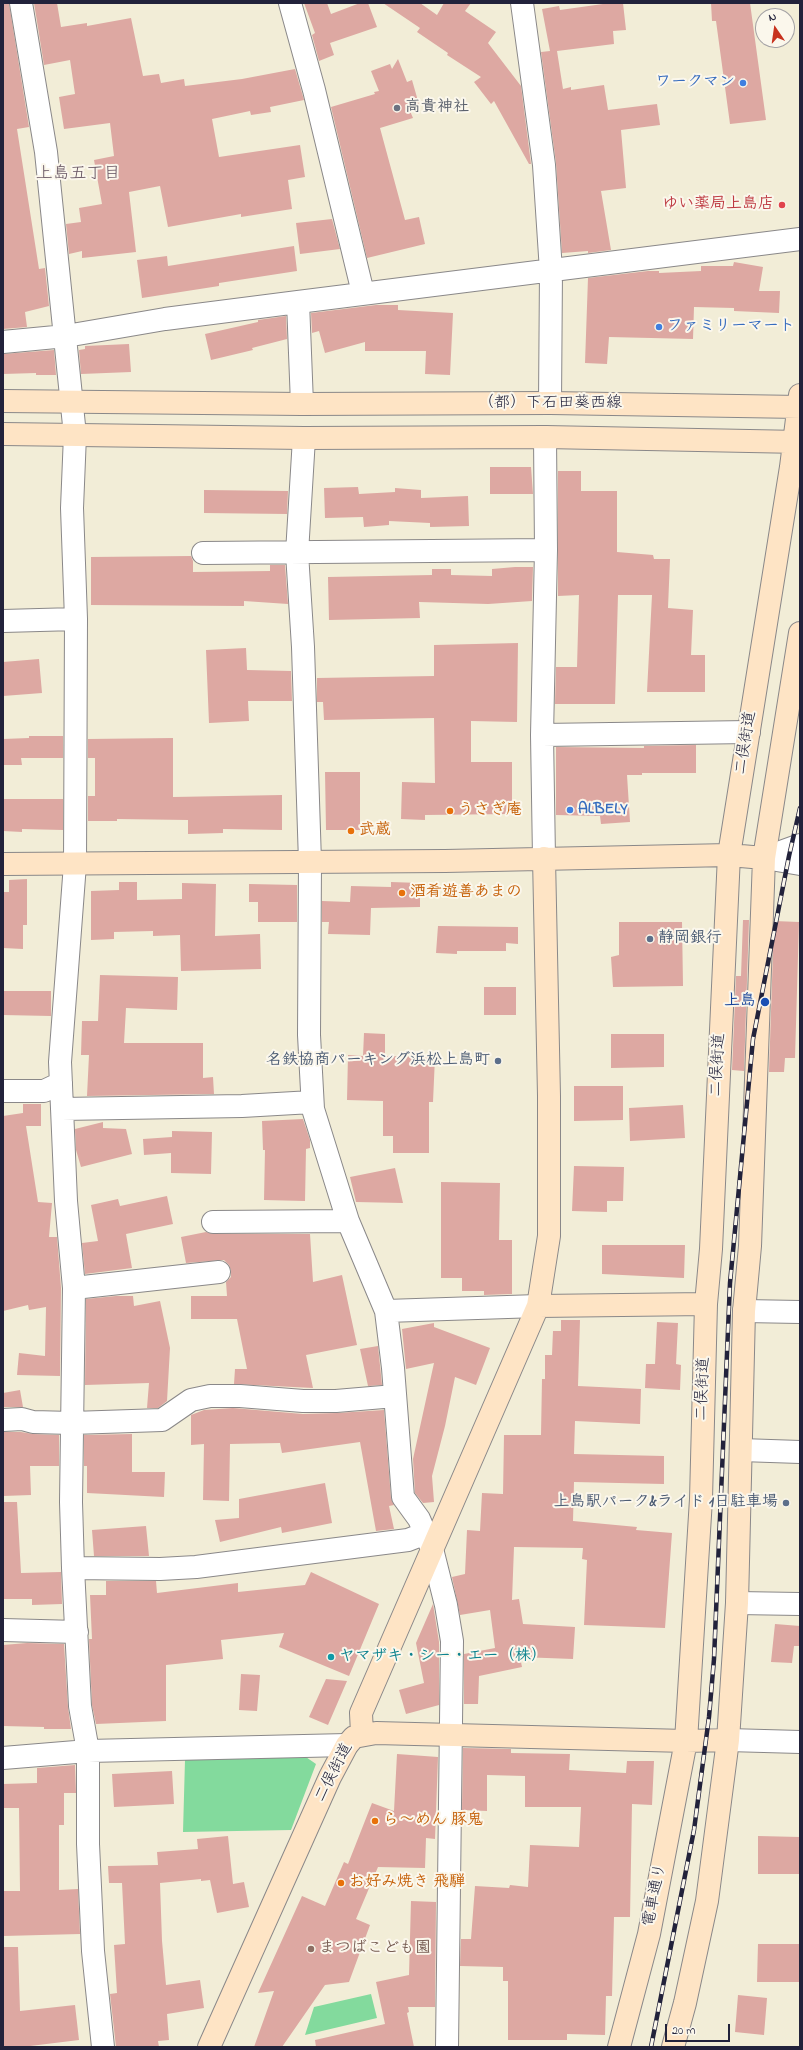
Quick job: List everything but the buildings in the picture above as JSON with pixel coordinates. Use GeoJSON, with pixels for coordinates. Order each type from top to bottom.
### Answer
{"type":"FeatureCollection","features":[{"type":"Feature","properties":{"kind":"street"},"geometry":{"type":"LineString","coordinates":[[21,3],[46,152],[66,336],[74,435],[72,508],[76,619],[75,864],[60,1062],[66,1201],[74,1288],[71,1502],[80,1706],[88,1751],[88,1844],[93,1951],[103,2047]]}},
{"type":"Feature","properties":{"kind":"street"},"geometry":{"type":"LineString","coordinates":[[290,3],[314,90],[363,293]]}},
{"type":"Feature","properties":{"kind":"street"},"geometry":{"type":"LineString","coordinates":[[522,3],[544,165],[551,271],[550,403]]}},
{"type":"Feature","properties":{"kind":"street"},"geometry":{"type":"LineString","coordinates":[[3,342],[66,336],[165,319],[363,293],[551,271],[800,239]]}},
{"type":"Feature","properties":{"kind":"street"},"geometry":{"type":"LineString","coordinates":[[298,302],[302,404]]}},
{"type":"Feature","properties":{"kind":"street","name":"（都）下石田葵西線"},"geometry":{"type":"LineString","coordinates":[[3,401],[302,404],[799,403]]}},
{"type":"Feature","properties":{"kind":"street","name":"二俣街道"},"geometry":{"type":"LineString","coordinates":[[686,1741],[701,1499],[706,1304],[711,1250],[729,856],[796,442],[799,403]]}},
{"type":"Feature","properties":{"kind":"street","name":"（都）下石田葵西線"},"geometry":{"type":"LineString","coordinates":[[3,434],[304,438],[544,437],[796,442]]}},
{"type":"Feature","properties":{"kind":"street"},"geometry":{"type":"LineString","coordinates":[[3,1758],[88,1751],[354,1740],[361,1714],[429,1541],[538,1306],[549,1236],[549,1096],[542,735],[546,550],[544,437]]}},
{"type":"Feature","properties":{"kind":"street"},"geometry":{"type":"LineString","coordinates":[[304,438],[297,553],[303,647],[310,862],[309,1035],[312,1102],[348,1221],[386,1311],[395,1396],[403,1497],[418,1519],[429,1541],[446,1605],[452,1641],[447,2047]]}},
{"type":"Feature","properties":{"kind":"street"},"geometry":{"type":"LineString","coordinates":[[203,553],[546,550]]}},
{"type":"Feature","properties":{"kind":"street"},"geometry":{"type":"LineString","coordinates":[[3,621],[76,619]]}},
{"type":"Feature","properties":{"kind":"street"},"geometry":{"type":"LineString","coordinates":[[673,2047],[685,2003],[707,1901],[728,1740],[738,1604],[744,1311],[750,1246],[764,858],[800,633]]}},
{"type":"Feature","properties":{"kind":"street"},"geometry":{"type":"LineString","coordinates":[[542,735],[749,732]]}},
{"type":"Feature","properties":{"kind":"street"},"geometry":{"type":"LineString","coordinates":[[764,858],[800,845]]}},
{"type":"Feature","properties":{"kind":"street"},"geometry":{"type":"LineString","coordinates":[[3,864],[310,862],[729,856],[764,858],[800,864]]}},
{"type":"Feature","properties":{"kind":"street"},"geometry":{"type":"LineString","coordinates":[[3,1091],[44,1091],[61,1083]]}},
{"type":"Feature","properties":{"kind":"street"},"geometry":{"type":"LineString","coordinates":[[62,1109],[242,1106],[312,1102]]}},
{"type":"Feature","properties":{"kind":"street"},"geometry":{"type":"LineString","coordinates":[[213,1222],[348,1221]]}},
{"type":"Feature","properties":{"kind":"street"},"geometry":{"type":"LineString","coordinates":[[74,1288],[219,1272]]}},
{"type":"Feature","properties":{"kind":"street"},"geometry":{"type":"LineString","coordinates":[[386,1311],[538,1306],[706,1304]]}},
{"type":"Feature","properties":{"kind":"street"},"geometry":{"type":"LineString","coordinates":[[744,1311],[800,1312]]}},
{"type":"Feature","properties":{"kind":"street"},"geometry":{"type":"LineString","coordinates":[[3,1420],[22,1419],[33,1422],[72,1423],[162,1420],[191,1400],[210,1396],[240,1396],[303,1401],[336,1401],[395,1396]]}},
{"type":"Feature","properties":{"kind":"street"},"geometry":{"type":"LineString","coordinates":[[741,1450],[800,1452]]}},
{"type":"Feature","properties":{"kind":"street"},"geometry":{"type":"LineString","coordinates":[[74,1568],[160,1569],[196,1567],[408,1540],[429,1541]]}},
{"type":"Feature","properties":{"kind":"street"},"geometry":{"type":"LineString","coordinates":[[738,1604],[800,1604]]}},
{"type":"Feature","properties":{"kind":"street"},"geometry":{"type":"LineString","coordinates":[[3,1630],[77,1632]]}},
{"type":"Feature","properties":{"kind":"street","name":"二俣街道"},"geometry":{"type":"LineString","coordinates":[[209,2047],[330,1777],[354,1740],[451,1735],[686,1741],[728,1740]]}},
{"type":"Feature","properties":{"kind":"street"},"geometry":{"type":"LineString","coordinates":[[728,1740],[800,1742]]}},
{"type":"Feature","properties":{"kind":"street","name":"電車通り"},"geometry":{"type":"LineString","coordinates":[[619,2047],[649,1934],[686,1741]]}},
{"type":"Feature","properties":{"kind":"green space"},"geometry":{"type":"Polygon","coordinates":[[[303,1755],[316,1764],[291,1830],[183,1832],[185,1760],[303,1755]]]}},
{"type":"Feature","properties":{"kind":"green space"},"geometry":{"type":"Polygon","coordinates":[[[371,1994],[377,2018],[305,2035],[314,2007],[371,1994]]]}},
{"type":"Feature","properties":{"kind":"railway"},"geometry":{"type":"LineString","coordinates":[[651,2047],[694,1830],[709,1717],[714,1659],[730,1283],[753,1039],[789,856],[800,808]]}},
{"type":"Feature","properties":{"kind":"place","name":"ワークマン"},"geometry":{"type":"Point","coordinates":[743,83]}},
{"type":"Feature","properties":{"kind":"place","name":"高貴神社"},"geometry":{"type":"Point","coordinates":[397,108]}},
{"type":"Feature","properties":{"kind":"place","name":"ゆい薬局上島店"},"geometry":{"type":"Point","coordinates":[782,205]}},
{"type":"Feature","properties":{"kind":"place","name":"ファミリーマート"},"geometry":{"type":"Point","coordinates":[659,327]}},
{"type":"Feature","properties":{"kind":"place","name":"ALBELY"},"geometry":{"type":"Point","coordinates":[570,810]}},
{"type":"Feature","properties":{"kind":"place","name":"うさぎ庵"},"geometry":{"type":"Point","coordinates":[450,811]}},
{"type":"Feature","properties":{"kind":"place","name":"武蔵"},"geometry":{"type":"Point","coordinates":[351,831]}},
{"type":"Feature","properties":{"kind":"place","name":"酒肴遊善あまの"},"geometry":{"type":"Point","coordinates":[402,893]}},
{"type":"Feature","properties":{"kind":"place","name":"静岡銀行"},"geometry":{"type":"Point","coordinates":[650,939]}},
{"type":"Feature","properties":{"kind":"place","name":"上島"},"geometry":{"type":"Point","coordinates":[765,1002]}},
{"type":"Feature","properties":{"kind":"place","name":"名鉄協商パーキング浜松上島町"},"geometry":{"type":"Point","coordinates":[498,1061]}},
{"type":"Feature","properties":{"kind":"place","name":"上島駅パーク&ライド 1日駐車場"},"geometry":{"type":"Point","coordinates":[786,1503]}},
{"type":"Feature","properties":{"kind":"place","name":"ヤマザキ・シー・エー（株）"},"geometry":{"type":"Point","coordinates":[331,1657]}},
{"type":"Feature","properties":{"kind":"place","name":"ら～めん 豚鬼"},"geometry":{"type":"Point","coordinates":[375,1821]}},
{"type":"Feature","properties":{"kind":"place","name":"お好み焼き 飛騨"},"geometry":{"type":"Point","coordinates":[341,1883]}},
{"type":"Feature","properties":{"kind":"place","name":"まつばこども園"},"geometry":{"type":"Point","coordinates":[311,1949]}},
{"type":"Feature","properties":{"kind":"district","name":"上島五丁目"},"geometry":{"type":"Point","coordinates":[78,175]}}]}
